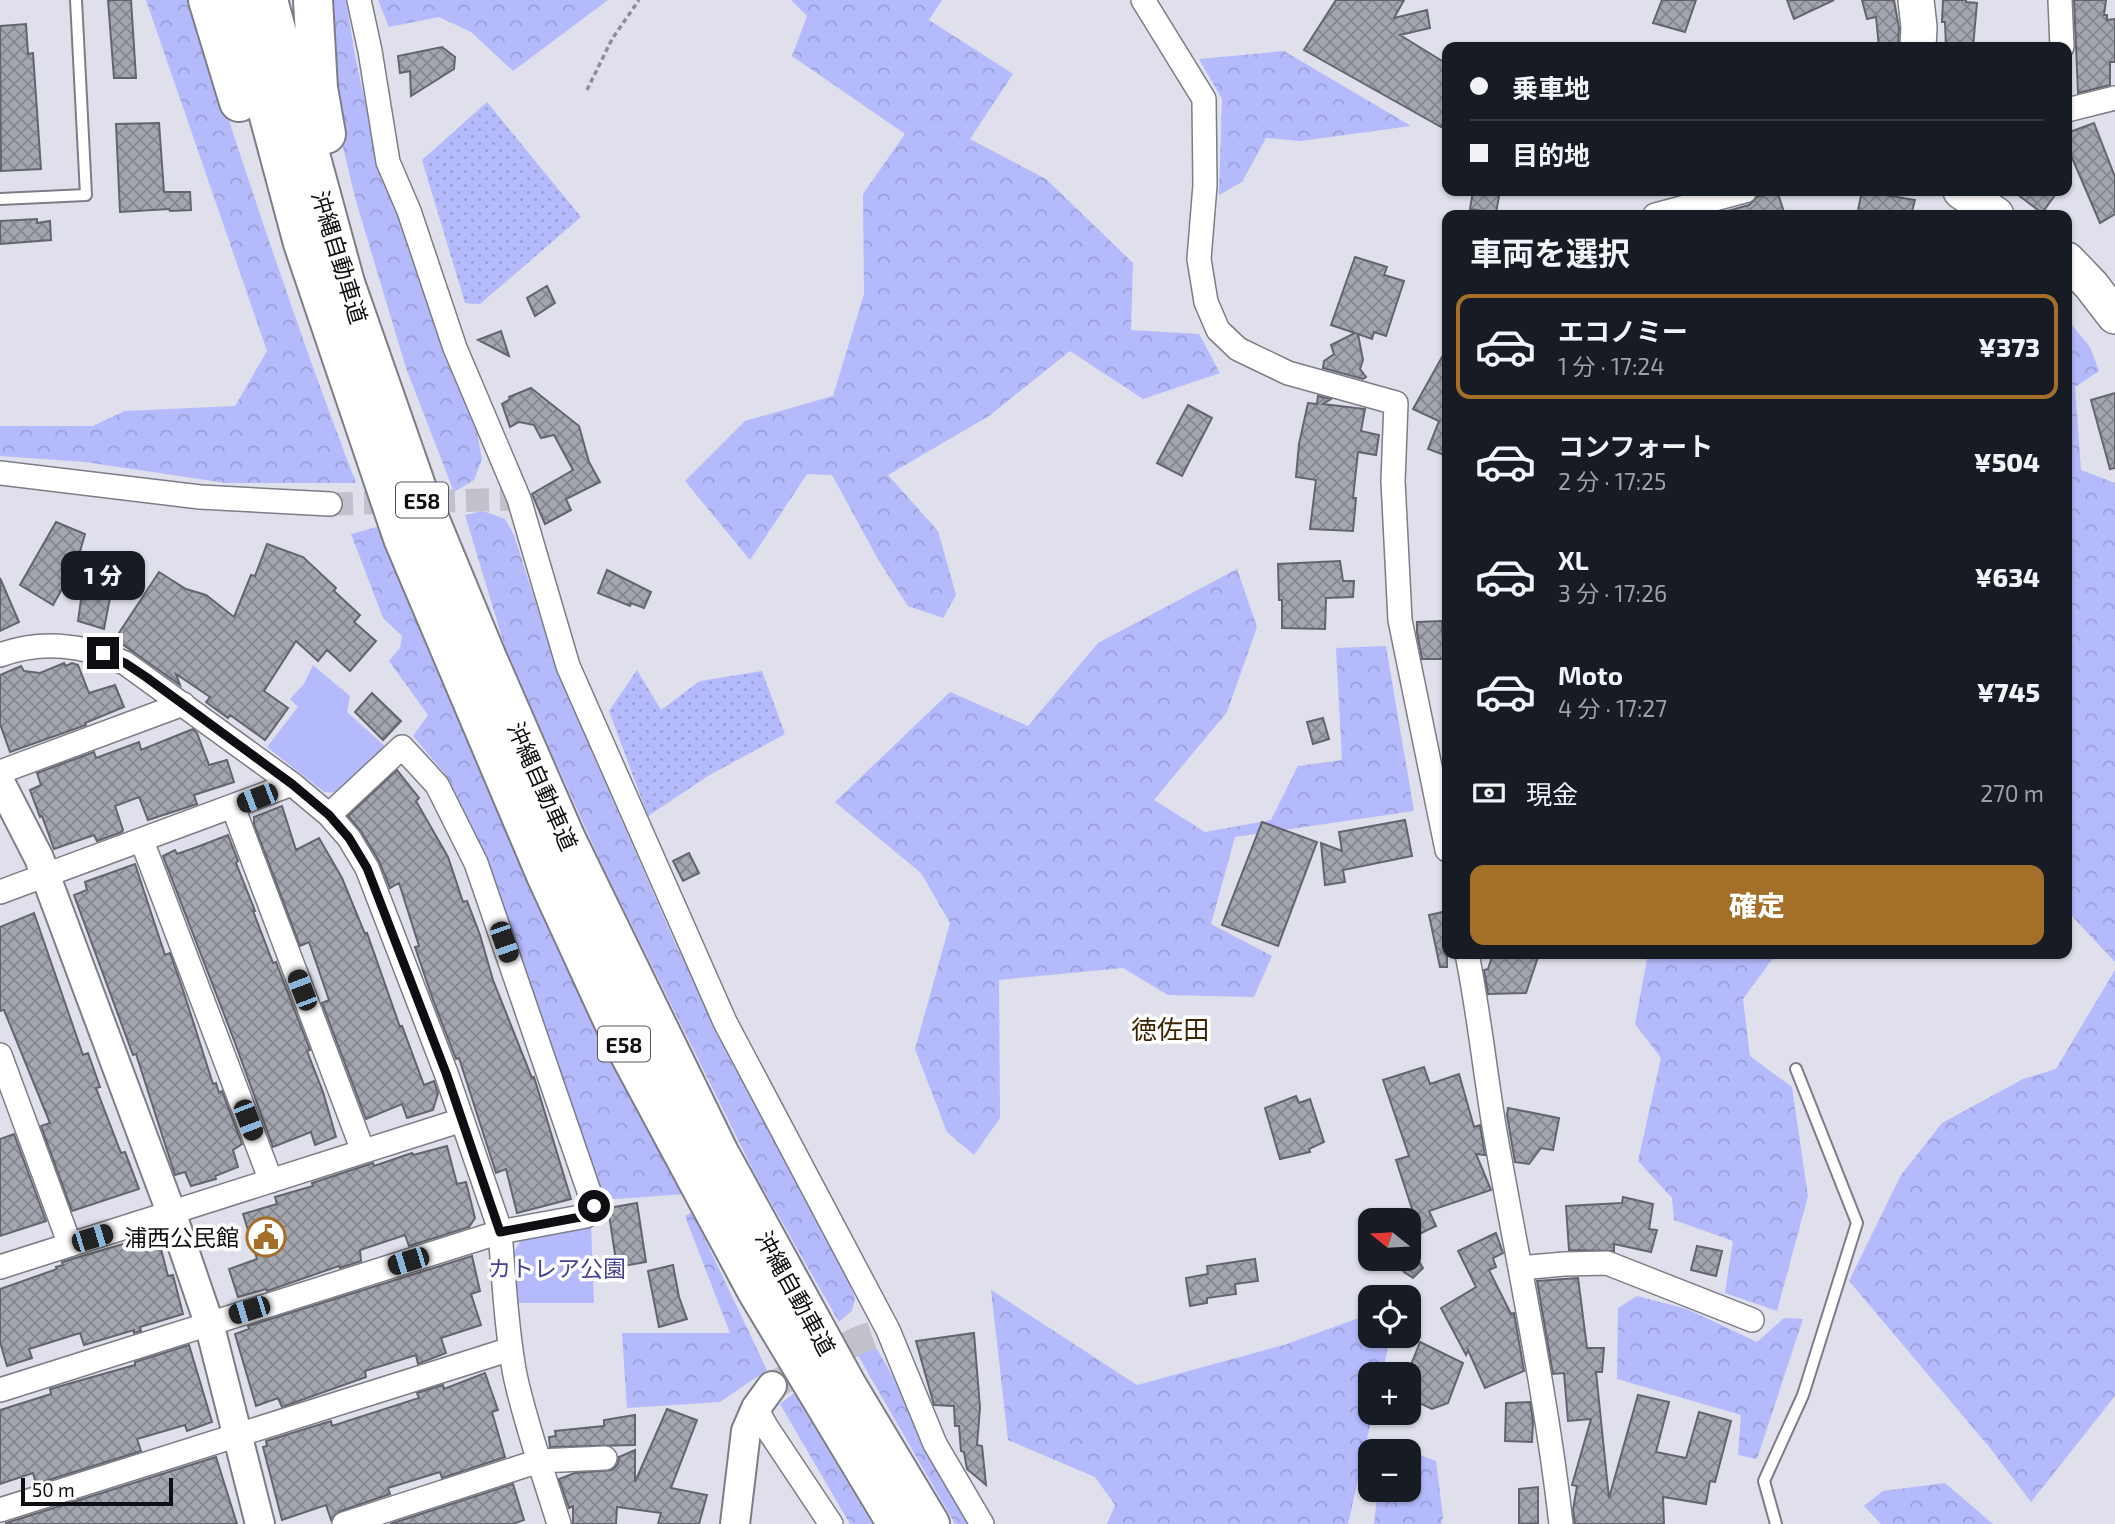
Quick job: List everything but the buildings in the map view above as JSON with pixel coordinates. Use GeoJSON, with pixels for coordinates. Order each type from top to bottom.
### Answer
{"type":"FeatureCollection","features":[{"type":"Feature","properties":{"kind":"highway"},"geometry":{"type":"LineString","coordinates":[[208,0],[256,156],[303,243]]}},
{"type":"Feature","properties":{"kind":"highway","name":"沖縄自動車道"},"geometry":{"type":"LineString","coordinates":[[238,0],[303,243],[403,538],[546,875],[622,1040],[757,1291],[897,1524]]}},
{"type":"Feature","properties":{"kind":"highway","name":"沖縄自動車道"},"geometry":{"type":"LineString","coordinates":[[268,0],[345,283],[417,489],[571,851],[719,1153],[847,1386],[930,1524]]}},
{"type":"Feature","properties":{"kind":"highway"},"geometry":{"type":"LineString","coordinates":[[313,0],[318,88],[343,212],[345,283]]}},
{"type":"Feature","properties":{"kind":"main road"},"geometry":{"type":"LineString","coordinates":[[1916,0],[1918,42]]}},
{"type":"Feature","properties":{"kind":"main road"},"geometry":{"type":"LineString","coordinates":[[1968,196],[1989,210]]}},
{"type":"Feature","properties":{"kind":"main road"},"geometry":{"type":"LineString","coordinates":[[2072,265],[2115,316]]}},
{"type":"Feature","properties":{"kind":"street"},"geometry":{"type":"LineString","coordinates":[[359,0],[388,162],[409,211],[455,348],[519,499],[568,666],[725,1022],[888,1330],[935,1444],[982,1524]]}},
{"type":"Feature","properties":{"kind":"street"},"geometry":{"type":"LineString","coordinates":[[1143,0],[1204,99],[1205,185],[1199,259],[1206,302],[1218,330],[1238,349],[1288,373],[1396,403],[1393,481],[1400,620],[1442,826]]}},
{"type":"Feature","properties":{"kind":"street"},"geometry":{"type":"LineString","coordinates":[[2060,0],[2062,42]]}},
{"type":"Feature","properties":{"kind":"street"},"geometry":{"type":"LineString","coordinates":[[2072,109],[2115,98]]}},
{"type":"Feature","properties":{"kind":"street"},"geometry":{"type":"LineString","coordinates":[[1674,210],[1726,196]]}},
{"type":"Feature","properties":{"kind":"street"},"geometry":{"type":"LineString","coordinates":[[0,473],[200,496],[330,504]]}},
{"type":"Feature","properties":{"kind":"street"},"geometry":{"type":"LineString","coordinates":[[0,655],[37,645],[56,645],[103,653],[125,663],[292,784],[329,815],[349,838],[367,868],[446,1073],[500,1232],[516,1377],[559,1524]]}},
{"type":"Feature","properties":{"kind":"street"},"geometry":{"type":"LineString","coordinates":[[0,772],[183,704]]}},
{"type":"Feature","properties":{"kind":"street"},"geometry":{"type":"LineString","coordinates":[[0,1390],[500,1232],[586,1216],[594,1206],[477,863],[437,785],[402,747],[329,815]]}},
{"type":"Feature","properties":{"kind":"street"},"geometry":{"type":"LineString","coordinates":[[0,782],[46,875],[171,1212],[209,1323],[261,1524]]}},
{"type":"Feature","properties":{"kind":"street"},"geometry":{"type":"LineString","coordinates":[[0,892],[292,784]]}},
{"type":"Feature","properties":{"kind":"street"},"geometry":{"type":"LineString","coordinates":[[233,807],[363,1151]]}},
{"type":"Feature","properties":{"kind":"street"},"geometry":{"type":"LineString","coordinates":[[142,841],[271,1181]]}},
{"type":"Feature","properties":{"kind":"street"},"geometry":{"type":"LineString","coordinates":[[1468,959],[1477,1002],[1494,1128],[1551,1435],[1561,1524]]}},
{"type":"Feature","properties":{"kind":"street"},"geometry":{"type":"LineString","coordinates":[[0,1055],[70,1245]]}},
{"type":"Feature","properties":{"kind":"street"},"geometry":{"type":"LineString","coordinates":[[0,1267],[462,1120]]}},
{"type":"Feature","properties":{"kind":"street"},"geometry":{"type":"LineString","coordinates":[[1520,1268],[1607,1263],[1752,1320]]}},
{"type":"Feature","properties":{"kind":"street"},"geometry":{"type":"LineString","coordinates":[[0,1510],[511,1349]]}},
{"type":"Feature","properties":{"kind":"street"},"geometry":{"type":"LineString","coordinates":[[735,1524],[746,1431],[756,1408],[772,1386]]}},
{"type":"Feature","properties":{"kind":"street"},"geometry":{"type":"LineString","coordinates":[[756,1408],[831,1524]]}},
{"type":"Feature","properties":{"kind":"street"},"geometry":{"type":"LineString","coordinates":[[344,1524],[539,1461],[605,1458]]}},
{"type":"Feature","properties":{"kind":"lane"},"geometry":{"type":"LineString","coordinates":[[0,199],[86,195],[76,0]]}},
{"type":"Feature","properties":{"kind":"lane"},"geometry":{"type":"LineString","coordinates":[[1776,1524],[1764,1481],[1803,1395],[1857,1223],[1796,1069]]}},
{"type":"Feature","properties":{"kind":"path"},"geometry":{"type":"LineString","coordinates":[[587,90],[612,38],[639,0]]}},
{"type":"Feature","properties":{"kind":"green space"},"geometry":{"type":"Polygon","coordinates":[[[146,0],[190,0],[290,303],[356,483],[226,483],[85,462],[0,456],[0,426],[93,426],[125,411],[235,406],[267,351],[146,0]]]}},
{"type":"Feature","properties":{"kind":"green space"},"geometry":{"type":"Polygon","coordinates":[[[326,0],[346,0],[355,56],[377,155],[477,432],[482,459],[474,480],[454,492],[406,368],[356,201],[337,123],[326,0]]]}},
{"type":"Feature","properties":{"kind":"green space"},"geometry":{"type":"Polygon","coordinates":[[[378,0],[608,0],[513,71],[471,32],[439,17],[389,27],[378,0]]]}},
{"type":"Feature","properties":{"kind":"green space"},"geometry":{"type":"Polygon","coordinates":[[[791,0],[942,0],[929,20],[1013,74],[970,139],[1046,179],[1133,263],[1131,330],[1199,334],[1220,373],[1143,399],[1070,351],[989,416],[888,475],[938,531],[956,595],[943,618],[908,606],[879,561],[832,475],[807,474],[750,560],[685,481],[745,421],[833,396],[864,294],[863,194],[905,134],[792,56],[807,16],[791,0]]]}},
{"type":"Feature","properties":{"kind":"green space"},"geometry":{"type":"Polygon","coordinates":[[[1284,51],[1411,126],[1301,141],[1266,138],[1242,182],[1219,195],[1222,99],[1199,59],[1284,51]]]}},
{"type":"Feature","properties":{"kind":"green space"},"geometry":{"type":"Polygon","coordinates":[[[487,102],[581,217],[480,304],[465,303],[422,160],[487,102]]]}},
{"type":"Feature","properties":{"kind":"green space"},"geometry":{"type":"Polygon","coordinates":[[[2072,325],[2090,347],[2099,371],[2075,387],[2081,470],[2115,483],[2115,962],[2072,916],[2072,325]]]}},
{"type":"Feature","properties":{"kind":"green space"},"geometry":{"type":"Polygon","coordinates":[[[483,511],[505,519],[514,535],[559,676],[675,943],[843,1267],[855,1298],[852,1311],[839,1322],[757,1178],[604,869],[507,654],[465,515],[483,511]]]}},
{"type":"Feature","properties":{"kind":"green space"},"geometry":{"type":"Polygon","coordinates":[[[377,527],[440,679],[559,938],[685,1194],[603,1200],[496,887],[444,773],[413,736],[428,715],[389,661],[400,648],[402,636],[383,618],[351,534],[377,527]]]}},
{"type":"Feature","properties":{"kind":"green space"},"geometry":{"type":"Polygon","coordinates":[[[1237,569],[1257,627],[1227,712],[1154,800],[1205,832],[1271,820],[1298,766],[1342,760],[1336,648],[1386,646],[1414,811],[1235,837],[1211,924],[1272,956],[1254,997],[1168,995],[1123,968],[999,980],[1000,1118],[974,1155],[947,1132],[915,1049],[950,923],[921,873],[835,802],[950,692],[1028,726],[1098,643],[1237,569]]]}},
{"type":"Feature","properties":{"kind":"green space"},"geometry":{"type":"Polygon","coordinates":[[[313,665],[350,696],[347,712],[388,749],[341,793],[324,792],[267,747],[298,707],[290,699],[304,684],[313,665]]]}},
{"type":"Feature","properties":{"kind":"green space"},"geometry":{"type":"Polygon","coordinates":[[[637,670],[661,710],[700,681],[762,671],[785,734],[708,776],[648,816],[609,711],[637,670]]]}},
{"type":"Feature","properties":{"kind":"green space"},"geometry":{"type":"Polygon","coordinates":[[[1647,959],[1772,959],[1743,999],[1750,1056],[1792,1087],[1808,1196],[1777,1311],[1725,1293],[1733,1241],[1674,1220],[1672,1198],[1638,1161],[1661,1058],[1635,1024],[1647,959]]]}},
{"type":"Feature","properties":{"kind":"green space"},"geometry":{"type":"Polygon","coordinates":[[[2115,970],[2115,1396],[2031,1502],[1990,1448],[1849,1281],[1901,1175],[1942,1123],[2023,1079],[2056,1069],[2115,970]]]}},
{"type":"Feature","properties":{"kind":"green space"},"geometry":{"type":"Polygon","coordinates":[[[692,1212],[767,1370],[720,1402],[627,1408],[622,1333],[730,1333],[685,1216],[692,1212]]]}},
{"type":"Feature","properties":{"kind":"green space","name":"カトレア公園"},"geometry":{"type":"Polygon","coordinates":[[[591,1226],[594,1303],[518,1303],[514,1253],[522,1238],[591,1226]]]}},
{"type":"Feature","properties":{"kind":"green space"},"geometry":{"type":"Polygon","coordinates":[[[991,1290],[1137,1385],[1284,1345],[1358,1318],[1358,1348],[1388,1348],[1385,1362],[1358,1362],[1358,1425],[1370,1425],[1367,1439],[1358,1439],[1358,1479],[1348,1524],[1107,1524],[1115,1505],[1095,1477],[1008,1440],[991,1290]]]}},
{"type":"Feature","properties":{"kind":"green space"},"geometry":{"type":"Polygon","coordinates":[[[1637,1296],[1687,1309],[1757,1342],[1784,1318],[1803,1319],[1757,1459],[1738,1455],[1741,1415],[1617,1379],[1618,1308],[1637,1296]]]}},
{"type":"Feature","properties":{"kind":"green space"},"geometry":{"type":"Polygon","coordinates":[[[877,1349],[892,1375],[919,1436],[969,1524],[955,1524],[856,1352],[877,1349]]]}},
{"type":"Feature","properties":{"kind":"green space"},"geometry":{"type":"Polygon","coordinates":[[[794,1393],[872,1524],[850,1524],[780,1404],[794,1393]]]}},
{"type":"Feature","properties":{"kind":"green space"},"geometry":{"type":"Polygon","coordinates":[[[1421,1455],[1436,1461],[1443,1517],[1441,1524],[1374,1524],[1377,1502],[1421,1502],[1421,1455]]]}},
{"type":"Feature","properties":{"kind":"green space"},"geometry":{"type":"Polygon","coordinates":[[[1945,1483],[1993,1524],[1881,1524],[1864,1506],[1883,1491],[1945,1483]]]}},
{"type":"Feature","properties":{"kind":"tunnel"},"geometry":{"type":"LineString","coordinates":[[330,504],[519,499]]}},
{"type":"Feature","properties":{"kind":"tunnel"},"geometry":{"type":"LineString","coordinates":[[772,1386],[859,1340],[888,1330]]}},
{"type":"Feature","properties":{"kind":"place","name":"浦西公民館"},"geometry":{"type":"Point","coordinates":[266,1237]}},
{"type":"Feature","properties":{"kind":"district","name":"徳佐田"},"geometry":{"type":"Point","coordinates":[1170,1028]}},
{"type":"Feature","properties":{"kind":"route"},"geometry":{"type":"LineString","coordinates":[[103,653],[146,677],[292,784],[329,815],[349,838],[367,868],[446,1073],[500,1232],[586,1216],[594,1206]]}}]}
